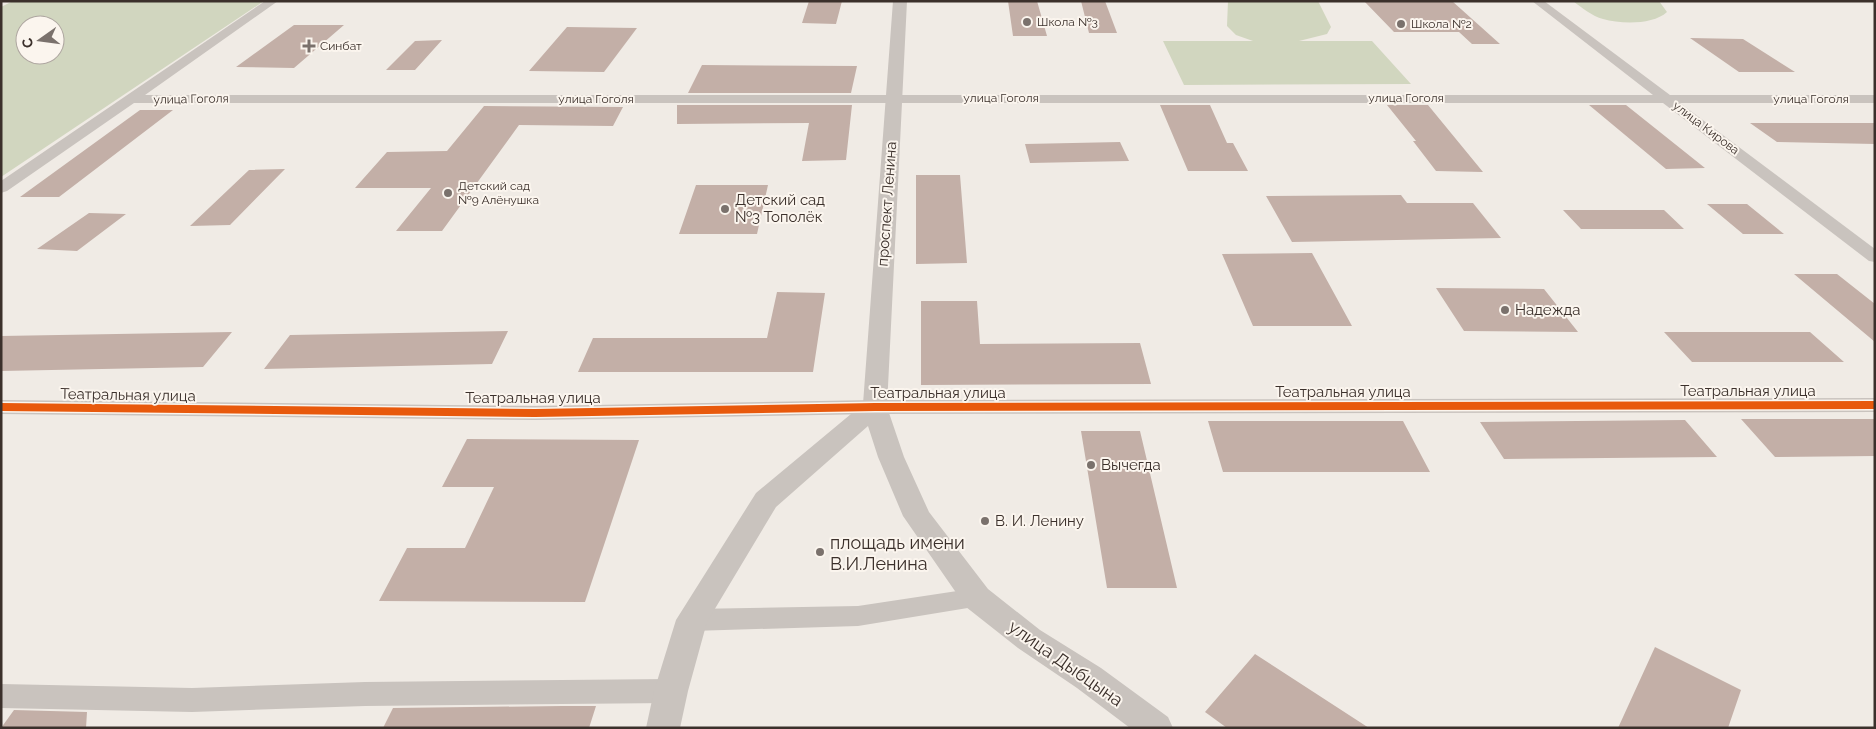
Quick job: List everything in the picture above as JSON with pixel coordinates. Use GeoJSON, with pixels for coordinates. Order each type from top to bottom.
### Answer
{"type":"FeatureCollection","features":[{"type":"Feature","properties":{"kind":"street"},"geometry":{"type":"LineString","coordinates":[[1,188],[273,1]]}},
{"type":"Feature","properties":{"kind":"street","name":"проспект Ленина"},"geometry":{"type":"LineString","coordinates":[[875,407],[900,1]]}},
{"type":"Feature","properties":{"kind":"street","name":"улица Кирова"},"geometry":{"type":"LineString","coordinates":[[1537,1],[1875,257]]}},
{"type":"Feature","properties":{"kind":"street","name":"улица Гоголя"},"geometry":{"type":"LineString","coordinates":[[128,99],[1875,99]]}},
{"type":"Feature","properties":{"kind":"street","name":"Театральная улица"},"geometry":{"type":"LineString","coordinates":[[1,407],[535,413],[875,407],[1875,405]]}},
{"type":"Feature","properties":{"kind":"street"},"geometry":{"type":"LineString","coordinates":[[663,728],[671,691],[692,620],[766,500],[875,407],[891,456],[917,516],[977,598],[858,616],[692,620]]}},
{"type":"Feature","properties":{"kind":"street","name":"улица Дыбцына"},"geometry":{"type":"LineString","coordinates":[[977,598],[1029,639],[1089,678],[1156,728]]}},
{"type":"Feature","properties":{"kind":"street"},"geometry":{"type":"LineString","coordinates":[[1,696],[192,700],[365,694],[671,691]]}},
{"type":"Feature","properties":{"kind":"green space"},"geometry":{"type":"Polygon","coordinates":[[[13,1],[264,1],[1,177],[1,7],[13,1]]]}},
{"type":"Feature","properties":{"kind":"green space"},"geometry":{"type":"Polygon","coordinates":[[[1228,1],[1318,1],[1331,27],[1327,34],[1299,41],[1372,41],[1411,84],[1184,85],[1163,41],[1253,41],[1236,35],[1227,26],[1228,1]]]}},
{"type":"Feature","properties":{"kind":"green space"},"geometry":{"type":"Polygon","coordinates":[[[1573,1],[1659,1],[1667,12],[1654,19],[1645,21],[1619,22],[1595,16],[1573,1]]]}},
{"type":"Feature","properties":{"kind":"building"},"geometry":{"type":"Polygon","coordinates":[[[809,1],[842,1],[836,24],[802,23],[809,1]]]}},
{"type":"Feature","properties":{"kind":"building"},"geometry":{"type":"Polygon","coordinates":[[[1008,1],[1037,1],[1047,36],[1013,36],[1008,1]]]}},
{"type":"Feature","properties":{"kind":"building"},"geometry":{"type":"Polygon","coordinates":[[[1081,1],[1105,1],[1117,33],[1089,33],[1081,1]]]}},
{"type":"Feature","properties":{"kind":"building","name":"Школа №2"},"geometry":{"type":"Polygon","coordinates":[[[1364,1],[1452,1],[1500,44],[1472,44],[1459,32],[1394,32],[1364,1]]]}},
{"type":"Feature","properties":{"kind":"building","name":"Синбат"},"geometry":{"type":"Polygon","coordinates":[[[294,25],[344,25],[294,68],[236,67],[294,25]]]}},
{"type":"Feature","properties":{"kind":"building"},"geometry":{"type":"Polygon","coordinates":[[[567,27],[637,28],[604,72],[529,71],[567,27]]]}},
{"type":"Feature","properties":{"kind":"building"},"geometry":{"type":"Polygon","coordinates":[[[1690,38],[1743,39],[1795,72],[1739,72],[1690,38]]]}},
{"type":"Feature","properties":{"kind":"building"},"geometry":{"type":"Polygon","coordinates":[[[442,40],[415,70],[386,70],[415,41],[442,40]]]}},
{"type":"Feature","properties":{"kind":"building"},"geometry":{"type":"Polygon","coordinates":[[[702,65],[857,66],[851,93],[688,93],[702,65]]]}},
{"type":"Feature","properties":{"kind":"building"},"geometry":{"type":"Polygon","coordinates":[[[677,105],[852,105],[846,160],[802,161],[809,123],[677,124],[677,105]]]}},
{"type":"Feature","properties":{"kind":"building"},"geometry":{"type":"Polygon","coordinates":[[[1160,105],[1210,105],[1227,143],[1233,143],[1248,171],[1188,171],[1160,105]]]}},
{"type":"Feature","properties":{"kind":"building"},"geometry":{"type":"Polygon","coordinates":[[[1387,105],[1428,105],[1483,172],[1436,171],[1413,141],[1416,141],[1387,105]]]}},
{"type":"Feature","properties":{"kind":"building"},"geometry":{"type":"Polygon","coordinates":[[[1589,105],[1626,105],[1705,168],[1666,169],[1589,105]]]}},
{"type":"Feature","properties":{"kind":"building"},"geometry":{"type":"Polygon","coordinates":[[[484,106],[623,107],[613,126],[519,125],[442,231],[396,231],[431,188],[355,188],[387,152],[447,151],[484,106]]]}},
{"type":"Feature","properties":{"kind":"building"},"geometry":{"type":"Polygon","coordinates":[[[140,110],[173,110],[59,197],[20,197],[140,110]]]}},
{"type":"Feature","properties":{"kind":"building"},"geometry":{"type":"Polygon","coordinates":[[[1750,123],[1875,123],[1875,144],[1777,142],[1750,123]]]}},
{"type":"Feature","properties":{"kind":"building"},"geometry":{"type":"Polygon","coordinates":[[[1120,142],[1129,161],[1030,163],[1025,144],[1120,142]]]}},
{"type":"Feature","properties":{"kind":"building"},"geometry":{"type":"Polygon","coordinates":[[[285,169],[230,225],[190,226],[249,170],[285,169]]]}},
{"type":"Feature","properties":{"kind":"building"},"geometry":{"type":"Polygon","coordinates":[[[916,175],[960,175],[967,263],[916,264],[916,175]]]}},
{"type":"Feature","properties":{"kind":"building","name":"Детский сад №3 Тополёк"},"geometry":{"type":"Polygon","coordinates":[[[696,185],[768,185],[757,234],[679,234],[696,185]]]}},
{"type":"Feature","properties":{"kind":"building"},"geometry":{"type":"Polygon","coordinates":[[[1401,195],[1407,203],[1473,203],[1501,238],[1292,242],[1266,196],[1401,195]]]}},
{"type":"Feature","properties":{"kind":"building"},"geometry":{"type":"Polygon","coordinates":[[[1707,204],[1747,204],[1784,234],[1743,234],[1707,204]]]}},
{"type":"Feature","properties":{"kind":"building"},"geometry":{"type":"Polygon","coordinates":[[[1563,210],[1664,210],[1684,229],[1581,229],[1563,210]]]}},
{"type":"Feature","properties":{"kind":"building"},"geometry":{"type":"Polygon","coordinates":[[[89,213],[126,214],[77,251],[37,249],[89,213]]]}},
{"type":"Feature","properties":{"kind":"building"},"geometry":{"type":"Polygon","coordinates":[[[1312,253],[1352,326],[1253,326],[1222,254],[1312,253]]]}},
{"type":"Feature","properties":{"kind":"building"},"geometry":{"type":"Polygon","coordinates":[[[1794,274],[1837,274],[1875,304],[1875,342],[1794,274]]]}},
{"type":"Feature","properties":{"kind":"building","name":"Надежда"},"geometry":{"type":"Polygon","coordinates":[[[1436,288],[1544,289],[1578,332],[1464,331],[1436,288]]]}},
{"type":"Feature","properties":{"kind":"building"},"geometry":{"type":"Polygon","coordinates":[[[777,292],[825,293],[813,372],[578,372],[593,338],[767,338],[777,292]]]}},
{"type":"Feature","properties":{"kind":"building"},"geometry":{"type":"Polygon","coordinates":[[[921,301],[977,301],[980,344],[1140,343],[1151,384],[921,385],[921,301]]]}},
{"type":"Feature","properties":{"kind":"building"},"geometry":{"type":"Polygon","coordinates":[[[508,331],[492,364],[264,369],[290,335],[508,331]]]}},
{"type":"Feature","properties":{"kind":"building"},"geometry":{"type":"Polygon","coordinates":[[[232,332],[203,367],[1,371],[1,336],[232,332]]]}},
{"type":"Feature","properties":{"kind":"building"},"geometry":{"type":"Polygon","coordinates":[[[1664,332],[1810,332],[1844,362],[1692,362],[1664,332]]]}},
{"type":"Feature","properties":{"kind":"building"},"geometry":{"type":"Polygon","coordinates":[[[1741,419],[1875,419],[1875,456],[1775,457],[1741,419]]]}},
{"type":"Feature","properties":{"kind":"building"},"geometry":{"type":"Polygon","coordinates":[[[1685,420],[1717,457],[1504,459],[1480,422],[1685,420]]]}},
{"type":"Feature","properties":{"kind":"building"},"geometry":{"type":"Polygon","coordinates":[[[1208,421],[1403,421],[1430,472],[1223,472],[1208,421]]]}},
{"type":"Feature","properties":{"kind":"building"},"geometry":{"type":"Polygon","coordinates":[[[1081,431],[1140,431],[1177,588],[1107,588],[1081,431]]]}},
{"type":"Feature","properties":{"kind":"building"},"geometry":{"type":"Polygon","coordinates":[[[467,439],[639,440],[585,602],[379,601],[407,548],[465,548],[494,487],[442,487],[467,439]]]}},
{"type":"Feature","properties":{"kind":"building"},"geometry":{"type":"Polygon","coordinates":[[[1655,647],[1741,690],[1728,728],[1618,728],[1655,647]]]}},
{"type":"Feature","properties":{"kind":"building"},"geometry":{"type":"Polygon","coordinates":[[[1255,654],[1369,728],[1227,728],[1205,712],[1255,654]]]}},
{"type":"Feature","properties":{"kind":"building"},"geometry":{"type":"Polygon","coordinates":[[[596,706],[589,728],[383,728],[393,708],[596,706]]]}},
{"type":"Feature","properties":{"kind":"building"},"geometry":{"type":"Polygon","coordinates":[[[14,710],[87,712],[86,728],[1,728],[14,710]]]}},
{"type":"Feature","properties":{"kind":"cycle path"},"geometry":{"type":"LineString","coordinates":[[1,407],[535,413],[875,407],[1875,405]]}},
{"type":"Feature","properties":{"kind":"place","name":"Школа №3"},"geometry":{"type":"Point","coordinates":[1027,22]}},
{"type":"Feature","properties":{"kind":"place","name":"Школа №2"},"geometry":{"type":"Point","coordinates":[1401,24]}},
{"type":"Feature","properties":{"kind":"place","name":"Синбат"},"geometry":{"type":"Point","coordinates":[309,46]}},
{"type":"Feature","properties":{"kind":"place","name":"Детский сад №9 Алёнушка"},"geometry":{"type":"Point","coordinates":[448,193]}},
{"type":"Feature","properties":{"kind":"place","name":"Детский сад №3 Тополёк"},"geometry":{"type":"Point","coordinates":[725,209]}},
{"type":"Feature","properties":{"kind":"place","name":"Надежда"},"geometry":{"type":"Point","coordinates":[1505,310]}},
{"type":"Feature","properties":{"kind":"place","name":"Вычегда"},"geometry":{"type":"Point","coordinates":[1091,465]}},
{"type":"Feature","properties":{"kind":"place","name":"В. И. Ленину"},"geometry":{"type":"Point","coordinates":[985,521]}},
{"type":"Feature","properties":{"kind":"place","name":"площадь имени В.И.Ленина"},"geometry":{"type":"Point","coordinates":[820,552]}}]}
